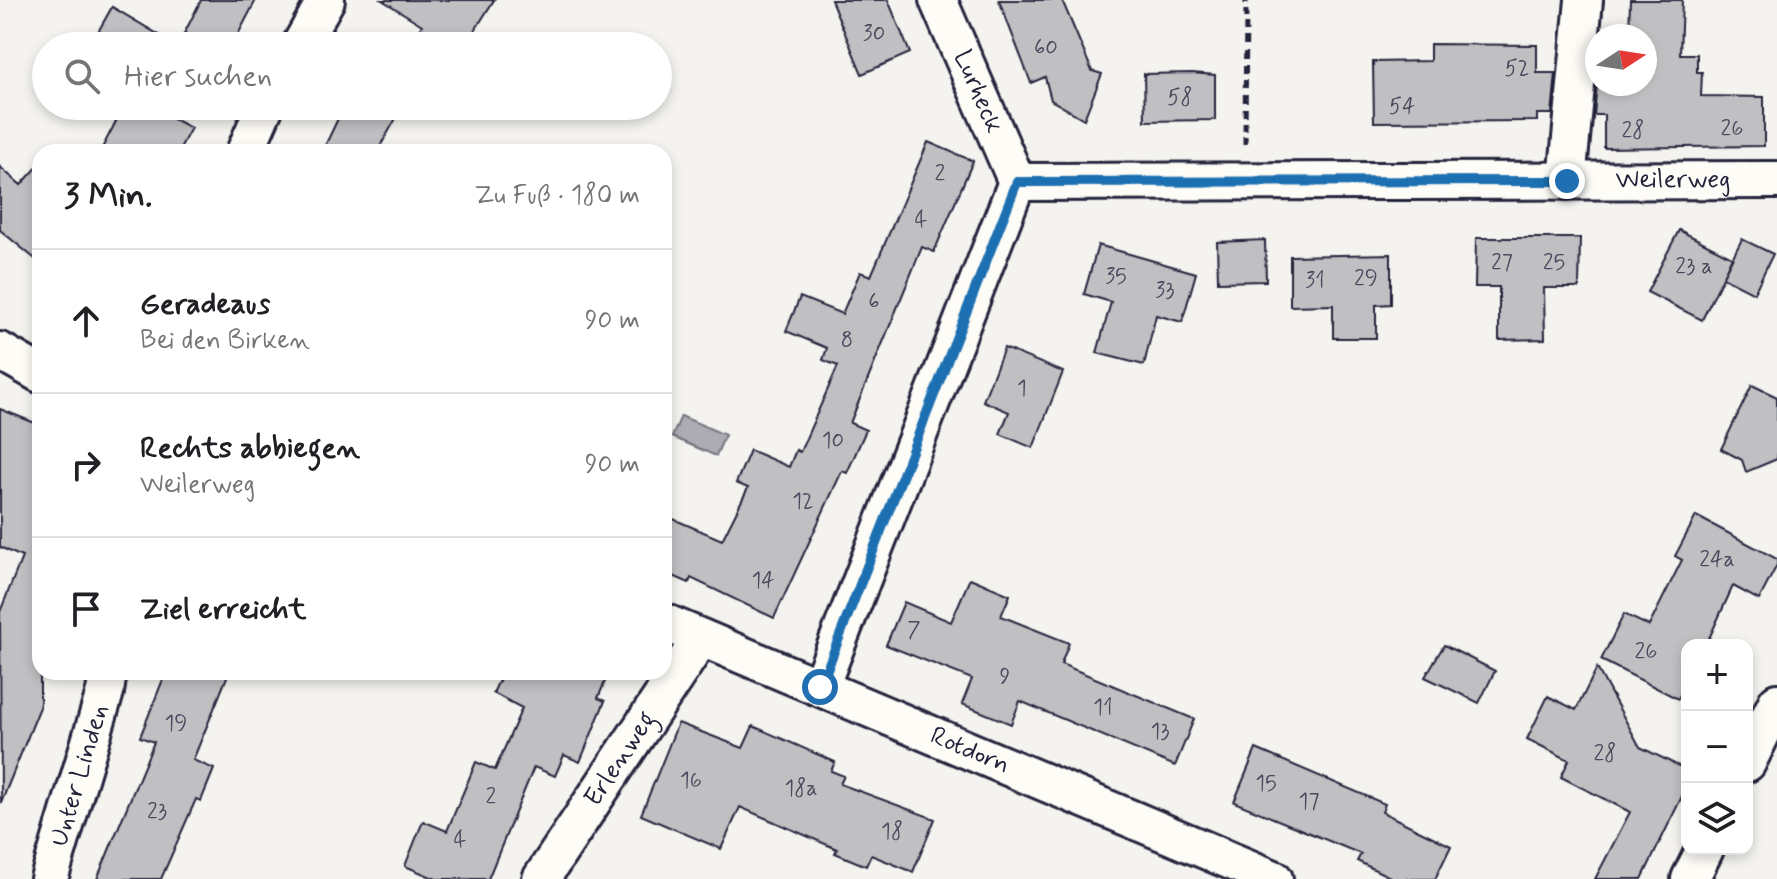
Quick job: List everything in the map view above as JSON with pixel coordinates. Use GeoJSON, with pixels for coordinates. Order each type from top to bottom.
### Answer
{"type":"FeatureCollection","features":[{"type":"Feature","properties":{"kind":"street"},"geometry":{"type":"LineString","coordinates":[[308,32],[326,0]]}},
{"type":"Feature","properties":{"kind":"street","name":"Lurheck"},"geometry":{"type":"LineString","coordinates":[[938,0],[1017,182]]}},
{"type":"Feature","properties":{"kind":"street"},"geometry":{"type":"LineString","coordinates":[[1567,181],[1584,0]]}},
{"type":"Feature","properties":{"kind":"street"},"geometry":{"type":"LineString","coordinates":[[248,144],[259,120]]}},
{"type":"Feature","properties":{"kind":"street","name":"Weilerweg"},"geometry":{"type":"LineString","coordinates":[[1017,182],[1777,180]]}},
{"type":"Feature","properties":{"kind":"street"},"geometry":{"type":"LineString","coordinates":[[820,687],[1017,182]]}},
{"type":"Feature","properties":{"kind":"street"},"geometry":{"type":"LineString","coordinates":[[0,351],[32,369]]}},
{"type":"Feature","properties":{"kind":"street","name":"Rotdorn"},"geometry":{"type":"LineString","coordinates":[[672,625],[1274,879]]}},
{"type":"Feature","properties":{"kind":"street","name":"Erlenweg"},"geometry":{"type":"LineString","coordinates":[[541,879],[701,638]]}},
{"type":"Feature","properties":{"kind":"street","name":"Unter Linden"},"geometry":{"type":"LineString","coordinates":[[49,879],[107,680]]}},
{"type":"Feature","properties":{"kind":"street"},"geometry":{"type":"LineString","coordinates":[[1753,751],[1777,702]]}},
{"type":"Feature","properties":{"kind":"street"},"geometry":{"type":"LineString","coordinates":[[1690,879],[1702,855]]}},
{"type":"Feature","properties":{"kind":"path"},"geometry":{"type":"LineString","coordinates":[[1245,181],[1246,0]]}},
{"type":"Feature","properties":{"kind":"shaded area"},"geometry":{"type":"Polygon","coordinates":[[[681,416],[725,435],[716,456],[672,437],[681,416]]]}},
{"type":"Feature","properties":{"kind":"building"},"geometry":{"type":"Polygon","coordinates":[[[201,0],[256,0],[239,32],[185,32],[201,0]]]}},
{"type":"Feature","properties":{"kind":"building"},"geometry":{"type":"Polygon","coordinates":[[[382,0],[494,0],[474,32],[418,32],[422,25],[382,0]]]}},
{"type":"Feature","properties":{"kind":"building"},"geometry":{"type":"Polygon","coordinates":[[[831,0],[888,0],[910,53],[862,74],[831,0]]]}},
{"type":"Feature","properties":{"kind":"building"},"geometry":{"type":"Polygon","coordinates":[[[999,0],[1062,0],[1092,71],[1102,74],[1084,119],[1051,100],[1045,77],[1031,83],[999,0]]]}},
{"type":"Feature","properties":{"kind":"building"},"geometry":{"type":"Polygon","coordinates":[[[1630,0],[1682,0],[1680,54],[1697,54],[1697,72],[1702,72],[1701,96],[1764,97],[1764,146],[1604,148],[1604,115],[1594,115],[1596,96],[1657,96],[1657,24],[1629,24],[1630,0]]]}},
{"type":"Feature","properties":{"kind":"building"},"geometry":{"type":"Polygon","coordinates":[[[112,7],[154,32],[98,32],[112,7]]]}},
{"type":"Feature","properties":{"kind":"building"},"geometry":{"type":"Polygon","coordinates":[[[1430,44],[1537,45],[1537,73],[1556,73],[1552,114],[1537,114],[1537,121],[1374,122],[1373,62],[1430,61],[1430,44]]]}},
{"type":"Feature","properties":{"kind":"building"},"geometry":{"type":"Polygon","coordinates":[[[1144,74],[1215,75],[1215,120],[1145,121],[1144,74]]]}},
{"type":"Feature","properties":{"kind":"building"},"geometry":{"type":"Polygon","coordinates":[[[117,120],[175,120],[191,128],[182,144],[104,144],[117,120]]]}},
{"type":"Feature","properties":{"kind":"building"},"geometry":{"type":"Polygon","coordinates":[[[337,120],[395,120],[382,144],[326,144],[337,120]]]}},
{"type":"Feature","properties":{"kind":"building"},"geometry":{"type":"Polygon","coordinates":[[[928,142],[973,161],[934,252],[922,247],[850,423],[866,430],[847,473],[842,471],[774,618],[691,578],[689,583],[672,576],[672,518],[722,540],[748,488],[736,483],[750,450],[789,467],[796,450],[800,452],[838,366],[823,360],[827,348],[786,331],[800,297],[842,314],[860,272],[871,276],[928,142]]]}},
{"type":"Feature","properties":{"kind":"building"},"geometry":{"type":"Polygon","coordinates":[[[0,167],[21,185],[32,173],[32,256],[0,230],[0,167]]]}},
{"type":"Feature","properties":{"kind":"building"},"geometry":{"type":"Polygon","coordinates":[[[1679,230],[1732,257],[1723,276],[1742,239],[1773,254],[1754,293],[1723,277],[1702,320],[1647,292],[1679,230]]]}},
{"type":"Feature","properties":{"kind":"building"},"geometry":{"type":"Polygon","coordinates":[[[1476,238],[1580,238],[1579,288],[1544,288],[1545,339],[1499,340],[1499,287],[1475,287],[1476,238]]]}},
{"type":"Feature","properties":{"kind":"building"},"geometry":{"type":"Polygon","coordinates":[[[1265,240],[1266,281],[1218,282],[1217,242],[1265,240]]]}},
{"type":"Feature","properties":{"kind":"building"},"geometry":{"type":"Polygon","coordinates":[[[1098,245],[1196,273],[1182,322],[1156,315],[1144,365],[1097,353],[1111,302],[1084,294],[1098,245]]]}},
{"type":"Feature","properties":{"kind":"building"},"geometry":{"type":"Polygon","coordinates":[[[1391,254],[1391,304],[1376,305],[1376,338],[1333,338],[1333,305],[1290,306],[1290,256],[1391,254]]]}},
{"type":"Feature","properties":{"kind":"building"},"geometry":{"type":"Polygon","coordinates":[[[1004,348],[1063,372],[1033,448],[1000,434],[1009,412],[983,401],[1004,348]]]}},
{"type":"Feature","properties":{"kind":"building"},"geometry":{"type":"Polygon","coordinates":[[[1752,385],[1777,397],[1777,459],[1746,472],[1742,460],[1721,449],[1752,385]]]}},
{"type":"Feature","properties":{"kind":"building"},"geometry":{"type":"Polygon","coordinates":[[[0,409],[32,422],[32,680],[40,680],[40,707],[1,803],[0,612],[22,557],[0,547],[0,409]]]}},
{"type":"Feature","properties":{"kind":"building"},"geometry":{"type":"Polygon","coordinates":[[[1696,516],[1777,559],[1777,565],[1759,600],[1733,586],[1709,639],[1681,639],[1681,693],[1678,699],[1601,660],[1624,614],[1649,626],[1682,560],[1675,556],[1696,516]]]}},
{"type":"Feature","properties":{"kind":"building"},"geometry":{"type":"Polygon","coordinates":[[[970,578],[1010,595],[1001,616],[1069,643],[1061,664],[1194,719],[1175,766],[1020,701],[1011,724],[962,704],[972,679],[886,645],[904,602],[951,622],[970,578]]]}},
{"type":"Feature","properties":{"kind":"building"},"geometry":{"type":"Polygon","coordinates":[[[1444,645],[1495,671],[1479,703],[1425,677],[1444,645]]]}},
{"type":"Feature","properties":{"kind":"building"},"geometry":{"type":"Polygon","coordinates":[[[1597,668],[1640,747],[1681,767],[1681,798],[1642,879],[1595,879],[1630,812],[1561,777],[1569,760],[1527,739],[1548,696],[1576,710],[1597,668]]]}},
{"type":"Feature","properties":{"kind":"building"},"geometry":{"type":"Polygon","coordinates":[[[163,680],[226,680],[193,760],[214,769],[201,801],[196,799],[161,879],[97,879],[154,742],[140,737],[163,680]]]}},
{"type":"Feature","properties":{"kind":"building"},"geometry":{"type":"Polygon","coordinates":[[[499,680],[606,680],[598,698],[605,701],[580,762],[564,755],[555,776],[534,767],[488,879],[436,879],[405,866],[423,821],[447,831],[476,762],[495,770],[522,708],[493,693],[499,680]]]}},
{"type":"Feature","properties":{"kind":"building"},"geometry":{"type":"Polygon","coordinates":[[[678,723],[743,748],[753,726],[835,762],[831,771],[844,776],[840,784],[935,819],[913,872],[871,855],[866,866],[835,853],[837,849],[740,807],[721,849],[641,815],[678,723]]]}},
{"type":"Feature","properties":{"kind":"building"},"geometry":{"type":"Polygon","coordinates":[[[1256,749],[1385,804],[1382,812],[1451,846],[1435,879],[1394,879],[1357,861],[1361,854],[1234,802],[1256,749]]]}},
{"type":"Feature","properties":{"kind":"route"},"geometry":{"type":"LineString","coordinates":[[820,687],[1017,182],[1567,181]]}}]}
